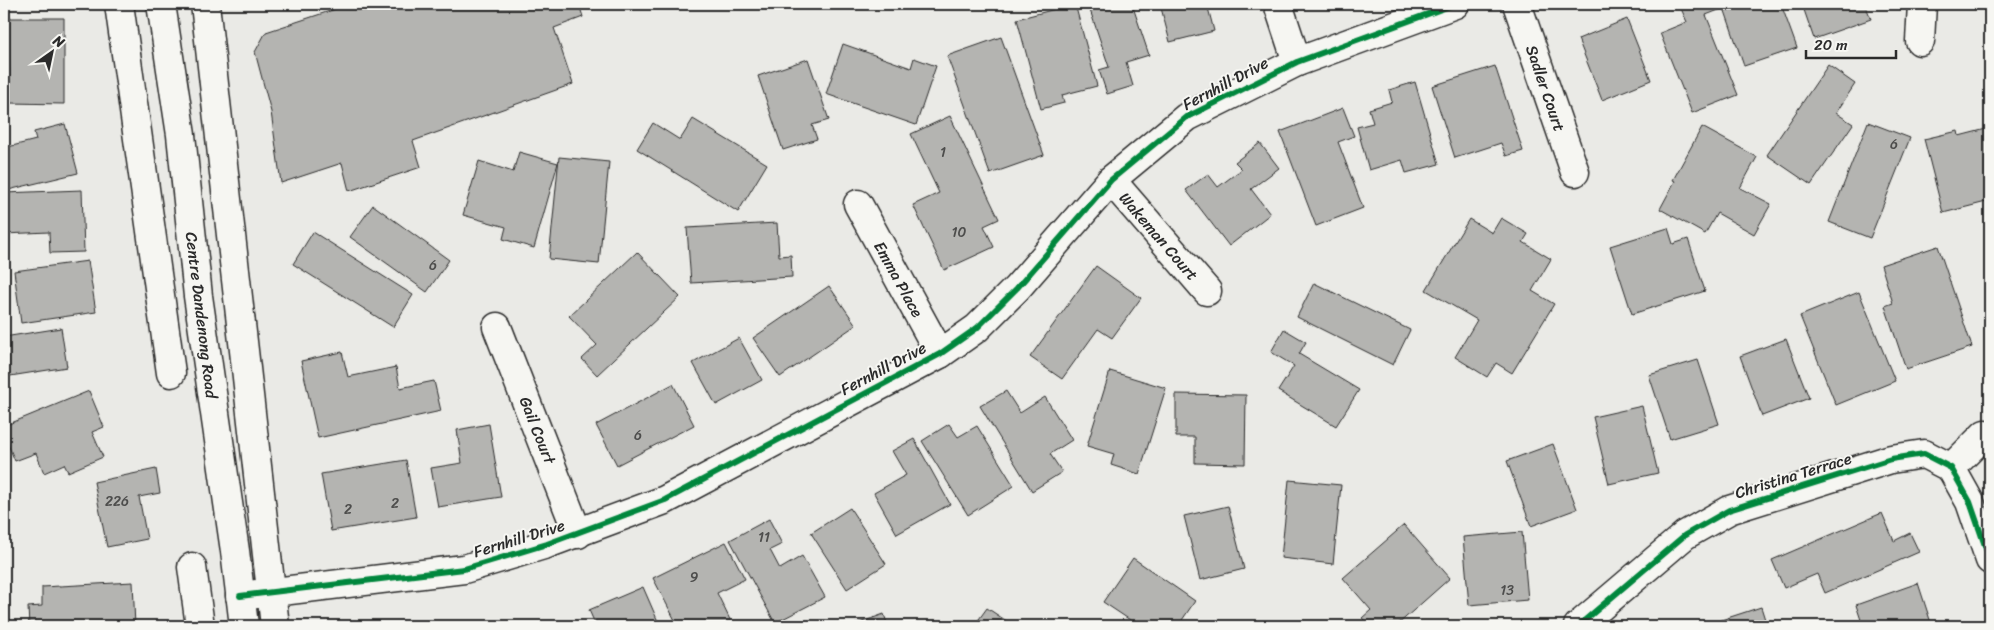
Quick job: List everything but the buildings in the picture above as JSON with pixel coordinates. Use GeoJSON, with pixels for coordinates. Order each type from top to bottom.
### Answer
{"type":"FeatureCollection","features":[{"type":"Feature","properties":{"kind":"street"},"geometry":{"type":"LineString","coordinates":[[119,4],[171,373]]}},
{"type":"Feature","properties":{"kind":"street","name":"Centre Dandenong Road"},"geometry":{"type":"LineString","coordinates":[[162,4],[181,135],[198,296],[244,626]]}},
{"type":"Feature","properties":{"kind":"street"},"geometry":{"type":"LineString","coordinates":[[205,4],[275,626]]}},
{"type":"Feature","properties":{"kind":"street"},"geometry":{"type":"LineString","coordinates":[[1278,4],[1297,62]]}},
{"type":"Feature","properties":{"kind":"street","name":"Fernhill Drive"},"geometry":{"type":"LineString","coordinates":[[240,596],[464,569],[578,534],[666,500],[940,354],[977,328],[1017,288],[1112,180],[1187,118],[1297,62],[1455,4]]}},
{"type":"Feature","properties":{"kind":"street","name":"Sadler Court"},"geometry":{"type":"LineString","coordinates":[[1517,4],[1575,172]]}},
{"type":"Feature","properties":{"kind":"street"},"geometry":{"type":"LineString","coordinates":[[1920,41],[1922,4]]}},
{"type":"Feature","properties":{"kind":"street","name":"Wakeman Court"},"geometry":{"type":"LineString","coordinates":[[1112,180],[1207,291]]}},
{"type":"Feature","properties":{"kind":"street","name":"Emma Place"},"geometry":{"type":"LineString","coordinates":[[858,204],[940,354]]}},
{"type":"Feature","properties":{"kind":"street","name":"Gail Court"},"geometry":{"type":"LineString","coordinates":[[497,327],[578,534]]}},
{"type":"Feature","properties":{"kind":"street"},"geometry":{"type":"LineString","coordinates":[[1985,434],[1951,468],[1970,502],[1990,560]]}},
{"type":"Feature","properties":{"kind":"street","name":"Christina Terrace"},"geometry":{"type":"LineString","coordinates":[[1578,626],[1686,535],[1729,510],[1891,459],[1924,454],[1951,468]]}},
{"type":"Feature","properties":{"kind":"street"},"geometry":{"type":"LineString","coordinates":[[192,567],[200,626]]}},
{"type":"Feature","properties":{"kind":"cycle path"},"geometry":{"type":"LineString","coordinates":[[240,596],[464,569],[547,544],[665,500],[940,354],[977,328],[1017,288],[1111,180],[1187,117],[1297,62],[1455,4]]}},
{"type":"Feature","properties":{"kind":"cycle path"},"geometry":{"type":"LineString","coordinates":[[1578,626],[1685,535],[1729,510],[1891,459],[1924,454],[1951,468],[1970,502],[1990,560]]}}]}
